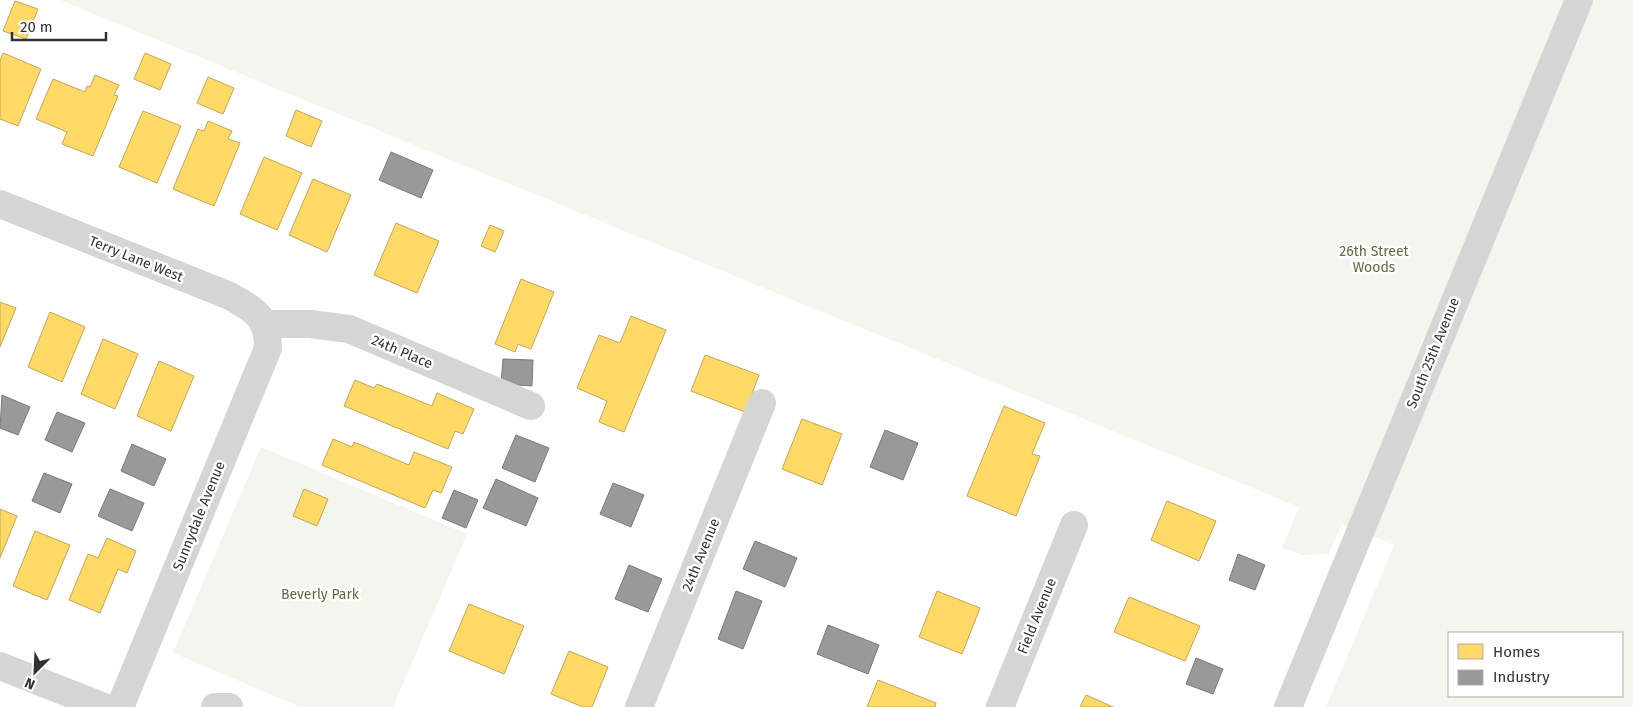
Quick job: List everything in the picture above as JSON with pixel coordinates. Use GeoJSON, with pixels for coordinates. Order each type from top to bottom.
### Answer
{"type":"FeatureCollection","features":[{"type":"Feature","properties":{"kind":"street","name":"South 25th Avenue"},"geometry":{"type":"LineString","coordinates":[[1288,707],[1578,2]]}},
{"type":"Feature","properties":{"kind":"street","name":"Terry Lane West"},"geometry":{"type":"LineString","coordinates":[[0,204],[230,296],[254,310],[266,324]]}},
{"type":"Feature","properties":{"kind":"street","name":"24th Place"},"geometry":{"type":"LineString","coordinates":[[266,324],[310,324],[349,329],[531,406]]}},
{"type":"Feature","properties":{"kind":"street","name":"Sunnydale Avenue"},"geometry":{"type":"LineString","coordinates":[[120,707],[268,348],[266,324]]}},
{"type":"Feature","properties":{"kind":"street","name":"24th Avenue"},"geometry":{"type":"LineString","coordinates":[[639,707],[762,403]]}},
{"type":"Feature","properties":{"kind":"street","name":"Field Avenue"},"geometry":{"type":"LineString","coordinates":[[1000,707],[1074,524]]}},
{"type":"Feature","properties":{"kind":"street"},"geometry":{"type":"LineString","coordinates":[[0,666],[104,707]]}},
{"type":"Feature","properties":{"kind":"street"},"geometry":{"type":"LineString","coordinates":[[215,707],[229,707]]}},
{"type":"Feature","properties":{"kind":"green space","name":"26th Street Woods"},"geometry":{"type":"Polygon","coordinates":[[[60,0],[1633,0],[1633,707],[1326,707],[1394,545],[1342,524],[1328,554],[1302,555],[1282,548],[1299,507],[60,0]]]}},
{"type":"Feature","properties":{"kind":"green space","name":"Beverly Park"},"geometry":{"type":"Polygon","coordinates":[[[261,447],[467,534],[393,707],[300,707],[173,653],[261,447]]]}},
{"type":"Feature","properties":{"kind":"building: Homes"},"geometry":{"type":"Polygon","coordinates":[[[15,1],[38,9],[26,39],[3,31],[15,1]]]}},
{"type":"Feature","properties":{"kind":"building: Homes"},"geometry":{"type":"Polygon","coordinates":[[[3,53],[41,69],[18,126],[0,119],[0,61],[3,53]]]}},
{"type":"Feature","properties":{"kind":"building: Homes"},"geometry":{"type":"Polygon","coordinates":[[[145,53],[171,64],[160,90],[134,79],[145,53]]]}},
{"type":"Feature","properties":{"kind":"building: Homes"},"geometry":{"type":"Polygon","coordinates":[[[95,75],[119,85],[114,95],[118,96],[93,156],[62,144],[67,132],[36,119],[53,79],[85,92],[87,86],[90,87],[95,75]]]}},
{"type":"Feature","properties":{"kind":"building: Homes"},"geometry":{"type":"Polygon","coordinates":[[[208,77],[234,88],[223,114],[197,103],[208,77]]]}},
{"type":"Feature","properties":{"kind":"building: Homes"},"geometry":{"type":"Polygon","coordinates":[[[296,110],[322,121],[311,147],[286,136],[296,110]]]}},
{"type":"Feature","properties":{"kind":"building: Homes"},"geometry":{"type":"Polygon","coordinates":[[[143,111],[181,126],[157,183],[119,167],[143,111]]]}},
{"type":"Feature","properties":{"kind":"building: Homes"},"geometry":{"type":"Polygon","coordinates":[[[208,121],[232,131],[228,139],[240,143],[214,206],[173,189],[198,129],[204,131],[208,121]]]}},
{"type":"Feature","properties":{"kind":"building: Homes"},"geometry":{"type":"Polygon","coordinates":[[[264,157],[302,173],[277,230],[240,214],[264,157]]]}},
{"type":"Feature","properties":{"kind":"building: Homes"},"geometry":{"type":"Polygon","coordinates":[[[313,179],[351,195],[327,252],[289,235],[313,179]]]}},
{"type":"Feature","properties":{"kind":"building: Homes"},"geometry":{"type":"Polygon","coordinates":[[[396,223],[439,241],[417,293],[374,275],[396,223]]]}},
{"type":"Feature","properties":{"kind":"building: Homes"},"geometry":{"type":"Polygon","coordinates":[[[490,225],[504,231],[495,252],[481,246],[490,225]]]}},
{"type":"Feature","properties":{"kind":"building: Homes"},"geometry":{"type":"Polygon","coordinates":[[[521,279],[554,292],[531,349],[518,344],[515,352],[495,344],[521,279]]]}},
{"type":"Feature","properties":{"kind":"building: Homes"},"geometry":{"type":"Polygon","coordinates":[[[0,302],[16,308],[0,347],[0,302]]]}},
{"type":"Feature","properties":{"kind":"building: Homes"},"geometry":{"type":"Polygon","coordinates":[[[50,312],[85,327],[62,382],[28,367],[50,312]]]}},
{"type":"Feature","properties":{"kind":"building: Homes"},"geometry":{"type":"Polygon","coordinates":[[[631,316],[666,330],[624,432],[599,422],[607,401],[577,388],[599,335],[620,343],[631,316]]]}},
{"type":"Feature","properties":{"kind":"building: Homes"},"geometry":{"type":"Polygon","coordinates":[[[103,339],[138,354],[115,409],[81,394],[103,339]]]}},
{"type":"Feature","properties":{"kind":"building: Homes"},"geometry":{"type":"Polygon","coordinates":[[[705,355],[759,375],[745,412],[691,391],[705,355]]]}},
{"type":"Feature","properties":{"kind":"building: Homes"},"geometry":{"type":"Polygon","coordinates":[[[159,361],[194,376],[171,431],[137,416],[159,361]]]}},
{"type":"Feature","properties":{"kind":"building: Homes"},"geometry":{"type":"Polygon","coordinates":[[[355,380],[374,388],[377,384],[432,406],[437,393],[474,409],[463,434],[455,431],[448,449],[344,406],[355,380]]]}},
{"type":"Feature","properties":{"kind":"building: Homes"},"geometry":{"type":"Polygon","coordinates":[[[1004,406],[1045,423],[1032,454],[1040,456],[1016,516],[967,496],[1004,406]]]}},
{"type":"Feature","properties":{"kind":"building: Homes"},"geometry":{"type":"Polygon","coordinates":[[[802,419],[842,434],[822,485],[782,469],[802,419]]]}},
{"type":"Feature","properties":{"kind":"building: Homes"},"geometry":{"type":"Polygon","coordinates":[[[333,439],[352,447],[354,442],[409,465],[414,452],[452,467],[441,493],[433,490],[425,508],[322,465],[333,439]]]}},
{"type":"Feature","properties":{"kind":"building: Homes"},"geometry":{"type":"Polygon","coordinates":[[[304,489],[328,499],[317,526],[293,516],[304,489]]]}},
{"type":"Feature","properties":{"kind":"building: Homes"},"geometry":{"type":"Polygon","coordinates":[[[1167,501],[1216,521],[1199,561],[1151,540],[1167,501]]]}},
{"type":"Feature","properties":{"kind":"building: Homes"},"geometry":{"type":"Polygon","coordinates":[[[0,509],[17,516],[0,558],[0,509]]]}},
{"type":"Feature","properties":{"kind":"building: Homes"},"geometry":{"type":"Polygon","coordinates":[[[35,531],[70,545],[47,600],[13,586],[35,531]]]}},
{"type":"Feature","properties":{"kind":"building: Homes"},"geometry":{"type":"Polygon","coordinates":[[[107,538],[136,551],[127,573],[118,569],[100,613],[69,600],[88,554],[98,558],[107,538]]]}},
{"type":"Feature","properties":{"kind":"building: Homes"},"geometry":{"type":"Polygon","coordinates":[[[937,591],[980,608],[962,654],[919,637],[937,591]]]}},
{"type":"Feature","properties":{"kind":"building: Homes"},"geometry":{"type":"Polygon","coordinates":[[[1129,597],[1200,626],[1185,661],[1114,632],[1129,597]]]}},
{"type":"Feature","properties":{"kind":"building: Homes"},"geometry":{"type":"Polygon","coordinates":[[[469,604],[524,626],[504,674],[449,651],[469,604]]]}},
{"type":"Feature","properties":{"kind":"building: Homes"},"geometry":{"type":"Polygon","coordinates":[[[569,651],[608,667],[592,707],[583,707],[551,694],[569,651]]]}},
{"type":"Feature","properties":{"kind":"building: Homes"},"geometry":{"type":"Polygon","coordinates":[[[878,680],[936,703],[935,707],[867,707],[878,680]]]}},
{"type":"Feature","properties":{"kind":"building: Homes"},"geometry":{"type":"Polygon","coordinates":[[[1086,695],[1113,707],[1080,707],[1086,695]]]}},
{"type":"Feature","properties":{"kind":"building: Industry"},"geometry":{"type":"Polygon","coordinates":[[[391,152],[433,170],[421,198],[379,180],[391,152]]]}},
{"type":"Feature","properties":{"kind":"building: Industry"},"geometry":{"type":"Polygon","coordinates":[[[503,359],[533,360],[532,386],[501,384],[503,359]]]}},
{"type":"Feature","properties":{"kind":"building: Industry"},"geometry":{"type":"Polygon","coordinates":[[[2,395],[30,407],[18,435],[0,428],[2,395]]]}},
{"type":"Feature","properties":{"kind":"building: Industry"},"geometry":{"type":"Polygon","coordinates":[[[57,412],[85,423],[72,452],[45,440],[57,412]]]}},
{"type":"Feature","properties":{"kind":"building: Industry"},"geometry":{"type":"Polygon","coordinates":[[[885,430],[918,443],[903,480],[870,467],[885,430]]]}},
{"type":"Feature","properties":{"kind":"building: Industry"},"geometry":{"type":"Polygon","coordinates":[[[516,435],[549,448],[535,482],[502,468],[516,435]]]}},
{"type":"Feature","properties":{"kind":"building: Industry"},"geometry":{"type":"Polygon","coordinates":[[[132,444],[166,459],[154,486],[121,471],[132,444]]]}},
{"type":"Feature","properties":{"kind":"building: Industry"},"geometry":{"type":"Polygon","coordinates":[[[44,473],[72,484],[60,513],[32,501],[44,473]]]}},
{"type":"Feature","properties":{"kind":"building: Industry"},"geometry":{"type":"Polygon","coordinates":[[[496,479],[538,498],[526,526],[483,508],[496,479]]]}},
{"type":"Feature","properties":{"kind":"building: Industry"},"geometry":{"type":"Polygon","coordinates":[[[613,483],[644,495],[631,527],[600,514],[613,483]]]}},
{"type":"Feature","properties":{"kind":"building: Industry"},"geometry":{"type":"Polygon","coordinates":[[[110,489],[144,503],[132,531],[98,516],[110,489]]]}},
{"type":"Feature","properties":{"kind":"building: Industry"},"geometry":{"type":"Polygon","coordinates":[[[454,490],[478,500],[466,528],[442,518],[454,490]]]}},
{"type":"Feature","properties":{"kind":"building: Industry"},"geometry":{"type":"Polygon","coordinates":[[[755,541],[797,558],[785,587],[743,569],[755,541]]]}},
{"type":"Feature","properties":{"kind":"building: Industry"},"geometry":{"type":"Polygon","coordinates":[[[1238,554],[1265,565],[1255,590],[1229,580],[1238,554]]]}},
{"type":"Feature","properties":{"kind":"building: Industry"},"geometry":{"type":"Polygon","coordinates":[[[629,565],[662,579],[648,612],[615,599],[629,565]]]}},
{"type":"Feature","properties":{"kind":"building: Industry"},"geometry":{"type":"Polygon","coordinates":[[[736,591],[762,601],[743,649],[718,639],[736,591]]]}},
{"type":"Feature","properties":{"kind":"building: Industry"},"geometry":{"type":"Polygon","coordinates":[[[828,625],[879,645],[868,674],[817,654],[828,625]]]}},
{"type":"Feature","properties":{"kind":"building: Industry"},"geometry":{"type":"Polygon","coordinates":[[[1196,658],[1223,669],[1213,694],[1186,684],[1196,658]]]}}]}
